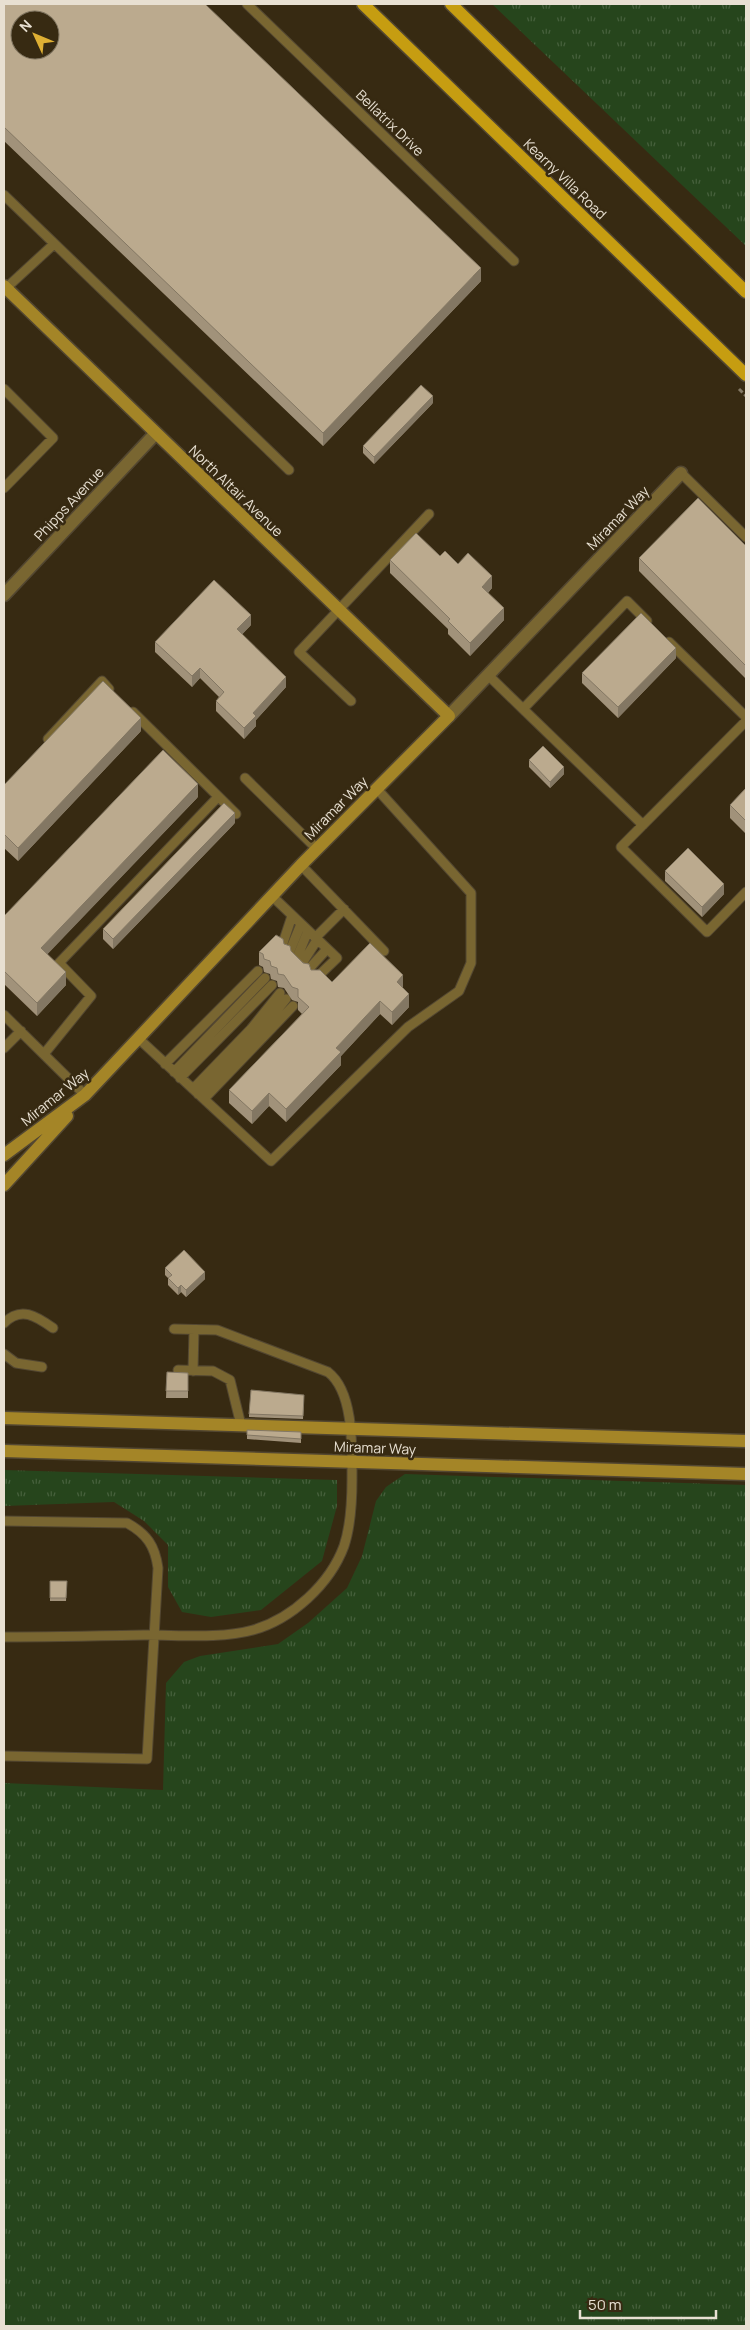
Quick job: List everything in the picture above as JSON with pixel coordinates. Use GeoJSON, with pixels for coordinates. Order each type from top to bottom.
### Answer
{"type":"FeatureCollection","features":[{"type":"Feature","properties":{"kind":"main road","name":"Kearny Villa Road"},"geometry":{"type":"LineString","coordinates":[[363,4],[746,375]]}},
{"type":"Feature","properties":{"kind":"main road"},"geometry":{"type":"LineString","coordinates":[[451,4],[746,292]]}},
{"type":"Feature","properties":{"kind":"main road","name":"North Altair Avenue"},"geometry":{"type":"LineString","coordinates":[[4,288],[449,716]]}},
{"type":"Feature","properties":{"kind":"main road","name":"Miramar Way"},"geometry":{"type":"LineString","coordinates":[[4,1155],[85,1095],[140,1039],[301,865],[449,716]]}},
{"type":"Feature","properties":{"kind":"main road"},"geometry":{"type":"LineString","coordinates":[[4,1185],[85,1095]]}},
{"type":"Feature","properties":{"kind":"main road","name":"Miramar Way"},"geometry":{"type":"LineString","coordinates":[[4,1418],[350,1430],[746,1440]]}},
{"type":"Feature","properties":{"kind":"main road","name":"Miramar Way"},"geometry":{"type":"LineString","coordinates":[[4,1451],[746,1474]]}},
{"type":"Feature","properties":{"kind":"street","name":"Phipps Avenue"},"geometry":{"type":"LineString","coordinates":[[4,595],[155,434]]}},
{"type":"Feature","properties":{"kind":"street","name":"Miramar Way"},"geometry":{"type":"LineString","coordinates":[[449,716],[681,473]]}},
{"type":"Feature","properties":{"kind":"lane","name":"Bellatrix Drive"},"geometry":{"type":"LineString","coordinates":[[247,4],[514,261]]}},
{"type":"Feature","properties":{"kind":"lane"},"geometry":{"type":"LineString","coordinates":[[4,195],[289,470]]}},
{"type":"Feature","properties":{"kind":"lane"},"geometry":{"type":"LineString","coordinates":[[4,288],[54,244]]}},
{"type":"Feature","properties":{"kind":"lane"},"geometry":{"type":"LineString","coordinates":[[4,389],[53,438],[4,488]]}},
{"type":"Feature","properties":{"kind":"lane"},"geometry":{"type":"LineString","coordinates":[[681,473],[746,537]]}},
{"type":"Feature","properties":{"kind":"lane"},"geometry":{"type":"LineString","coordinates":[[351,701],[299,652],[429,514]]}},
{"type":"Feature","properties":{"kind":"lane"},"geometry":{"type":"LineString","coordinates":[[523,709],[627,601],[746,717]]}},
{"type":"Feature","properties":{"kind":"lane"},"geometry":{"type":"LineString","coordinates":[[488,675],[643,825]]}},
{"type":"Feature","properties":{"kind":"lane"},"geometry":{"type":"LineString","coordinates":[[43,744],[102,681],[115,694]]}},
{"type":"Feature","properties":{"kind":"lane"},"geometry":{"type":"LineString","coordinates":[[128,707],[236,814]]}},
{"type":"Feature","properties":{"kind":"lane"},"geometry":{"type":"LineString","coordinates":[[746,720],[621,847],[707,932],[746,892]]}},
{"type":"Feature","properties":{"kind":"lane"},"geometry":{"type":"LineString","coordinates":[[245,778],[317,849]]}},
{"type":"Feature","properties":{"kind":"lane"},"geometry":{"type":"LineString","coordinates":[[140,1039],[271,1162],[408,1026],[459,991],[471,964],[471,893],[377,788]]}},
{"type":"Feature","properties":{"kind":"lane"},"geometry":{"type":"LineString","coordinates":[[44,1054],[91,996],[59,963],[218,797]]}},
{"type":"Feature","properties":{"kind":"lane"},"geometry":{"type":"LineString","coordinates":[[301,865],[384,951]]}},
{"type":"Feature","properties":{"kind":"lane"},"geometry":{"type":"LineString","coordinates":[[272,896],[337,958],[315,979]]}},
{"type":"Feature","properties":{"kind":"lane"},"geometry":{"type":"LineString","coordinates":[[327,949],[302,965],[313,936],[344,909]]}},
{"type":"Feature","properties":{"kind":"lane"},"geometry":{"type":"LineString","coordinates":[[292,916],[286,950],[301,924]]}},
{"type":"Feature","properties":{"kind":"lane"},"geometry":{"type":"LineString","coordinates":[[165,1064],[258,971]]}},
{"type":"Feature","properties":{"kind":"lane"},"geometry":{"type":"LineString","coordinates":[[177,1075],[265,978]]}},
{"type":"Feature","properties":{"kind":"lane"},"geometry":{"type":"LineString","coordinates":[[177,1075],[272,985]]}},
{"type":"Feature","properties":{"kind":"lane"},"geometry":{"type":"LineString","coordinates":[[198,1094],[257,1035],[283,996]]}},
{"type":"Feature","properties":{"kind":"lane"},"geometry":{"type":"LineString","coordinates":[[198,1094],[293,1006]]}},
{"type":"Feature","properties":{"kind":"lane"},"geometry":{"type":"LineString","coordinates":[[4,1015],[85,1095]]}},
{"type":"Feature","properties":{"kind":"lane"},"geometry":{"type":"LineString","coordinates":[[4,1048],[21,1032]]}},
{"type":"Feature","properties":{"kind":"lane"},"geometry":{"type":"LineString","coordinates":[[4,1323],[13,1316],[22,1313],[33,1315],[53,1328]]}},
{"type":"Feature","properties":{"kind":"lane"},"geometry":{"type":"LineString","coordinates":[[4,1637],[210,1635],[253,1630],[292,1612],[323,1583],[344,1546],[352,1504],[352,1463],[350,1430],[343,1390],[337,1379],[328,1372],[217,1330],[174,1329]]}},
{"type":"Feature","properties":{"kind":"lane"},"geometry":{"type":"LineString","coordinates":[[194,1330],[194,1371]]}},
{"type":"Feature","properties":{"kind":"lane"},"geometry":{"type":"LineString","coordinates":[[4,1354],[16,1363],[42,1367]]}},
{"type":"Feature","properties":{"kind":"lane"},"geometry":{"type":"LineString","coordinates":[[178,1370],[212,1371],[230,1380],[242,1425]]}},
{"type":"Feature","properties":{"kind":"lane"},"geometry":{"type":"LineString","coordinates":[[4,1520],[127,1523],[140,1530],[150,1541],[156,1554],[158,1568],[147,1760],[4,1756]]}},
{"type":"Feature","properties":{"kind":"green space"},"geometry":{"type":"Polygon","coordinates":[[[492,4],[746,4],[746,246],[492,4]]]}},
{"type":"Feature","properties":{"kind":"green space"},"geometry":{"type":"Polygon","coordinates":[[[4,1470],[337,1480],[337,1506],[322,1561],[261,1610],[211,1617],[182,1612],[168,1587],[168,1545],[144,1521],[114,1502],[4,1506],[4,1470]]]}},
{"type":"Feature","properties":{"kind":"green space"},"geometry":{"type":"Polygon","coordinates":[[[405,1474],[746,1485],[746,2326],[4,2326],[4,1783],[163,1790],[166,1683],[184,1662],[200,1656],[278,1644],[308,1623],[347,1588],[362,1556],[376,1501],[386,1487],[405,1474]]]}},
{"type":"Feature","properties":{"kind":"building"},"geometry":{"type":"Polygon","coordinates":[[[4,4],[205,4],[481,268],[323,433],[4,127],[4,4]]]}},
{"type":"Feature","properties":{"kind":"building"},"geometry":{"type":"Polygon","coordinates":[[[421,385],[433,396],[374,457],[363,446],[421,385]]]}},
{"type":"Feature","properties":{"kind":"building"},"geometry":{"type":"Polygon","coordinates":[[[698,498],[746,546],[746,666],[639,558],[698,498]]]}},
{"type":"Feature","properties":{"kind":"building"},"geometry":{"type":"Polygon","coordinates":[[[416,533],[440,556],[445,551],[458,564],[468,553],[492,576],[482,587],[504,608],[470,643],[448,621],[450,619],[390,560],[416,533]]]}},
{"type":"Feature","properties":{"kind":"building"},"geometry":{"type":"Polygon","coordinates":[[[214,580],[251,615],[237,629],[286,677],[253,713],[256,716],[244,728],[216,701],[224,692],[200,668],[192,676],[155,642],[214,580]]]}},
{"type":"Feature","properties":{"kind":"building"},"geometry":{"type":"Polygon","coordinates":[[[641,613],[676,648],[618,707],[582,673],[641,613]]]}},
{"type":"Feature","properties":{"kind":"building"},"geometry":{"type":"Polygon","coordinates":[[[103,681],[141,718],[18,848],[4,834],[4,785],[103,681]]]}},
{"type":"Feature","properties":{"kind":"building"},"geometry":{"type":"Polygon","coordinates":[[[543,746],[564,767],[550,782],[529,760],[543,746]]]}},
{"type":"Feature","properties":{"kind":"building"},"geometry":{"type":"Polygon","coordinates":[[[163,750],[198,784],[41,948],[66,972],[37,1003],[4,971],[4,913],[5,915],[163,750]]]}},
{"type":"Feature","properties":{"kind":"building"},"geometry":{"type":"Polygon","coordinates":[[[746,788],[746,821],[730,805],[746,788]]]}},
{"type":"Feature","properties":{"kind":"building"},"geometry":{"type":"Polygon","coordinates":[[[224,803],[235,813],[113,939],[103,929],[224,803]]]}},
{"type":"Feature","properties":{"kind":"building"},"geometry":{"type":"Polygon","coordinates":[[[688,848],[724,884],[702,907],[665,871],[688,848]]]}},
{"type":"Feature","properties":{"kind":"building"},"geometry":{"type":"Polygon","coordinates":[[[276,935],[283,939],[284,944],[290,946],[291,951],[303,963],[309,964],[311,970],[320,970],[332,982],[370,943],[403,975],[397,982],[409,994],[392,1012],[380,1001],[336,1048],[341,1052],[286,1109],[269,1093],[252,1111],[229,1090],[309,1007],[298,997],[298,989],[292,987],[284,975],[278,974],[277,968],[271,966],[270,961],[264,959],[263,954],[259,952],[276,935]]]}},
{"type":"Feature","properties":{"kind":"building"},"geometry":{"type":"Polygon","coordinates":[[[184,1250],[205,1272],[186,1290],[181,1285],[178,1288],[168,1278],[172,1275],[165,1268],[184,1250]]]}},
{"type":"Feature","properties":{"kind":"building"},"geometry":{"type":"Polygon","coordinates":[[[167,1372],[188,1373],[188,1391],[166,1391],[167,1372]]]}},
{"type":"Feature","properties":{"kind":"building"},"geometry":{"type":"Polygon","coordinates":[[[251,1390],[304,1395],[303,1416],[249,1414],[251,1390]]]}},
{"type":"Feature","properties":{"kind":"building"},"geometry":{"type":"Polygon","coordinates":[[[247,1430],[301,1432],[301,1439],[247,1435],[247,1430]]]}},
{"type":"Feature","properties":{"kind":"building"},"geometry":{"type":"Polygon","coordinates":[[[50,1581],[67,1581],[66,1598],[50,1598],[50,1581]]]}}]}
